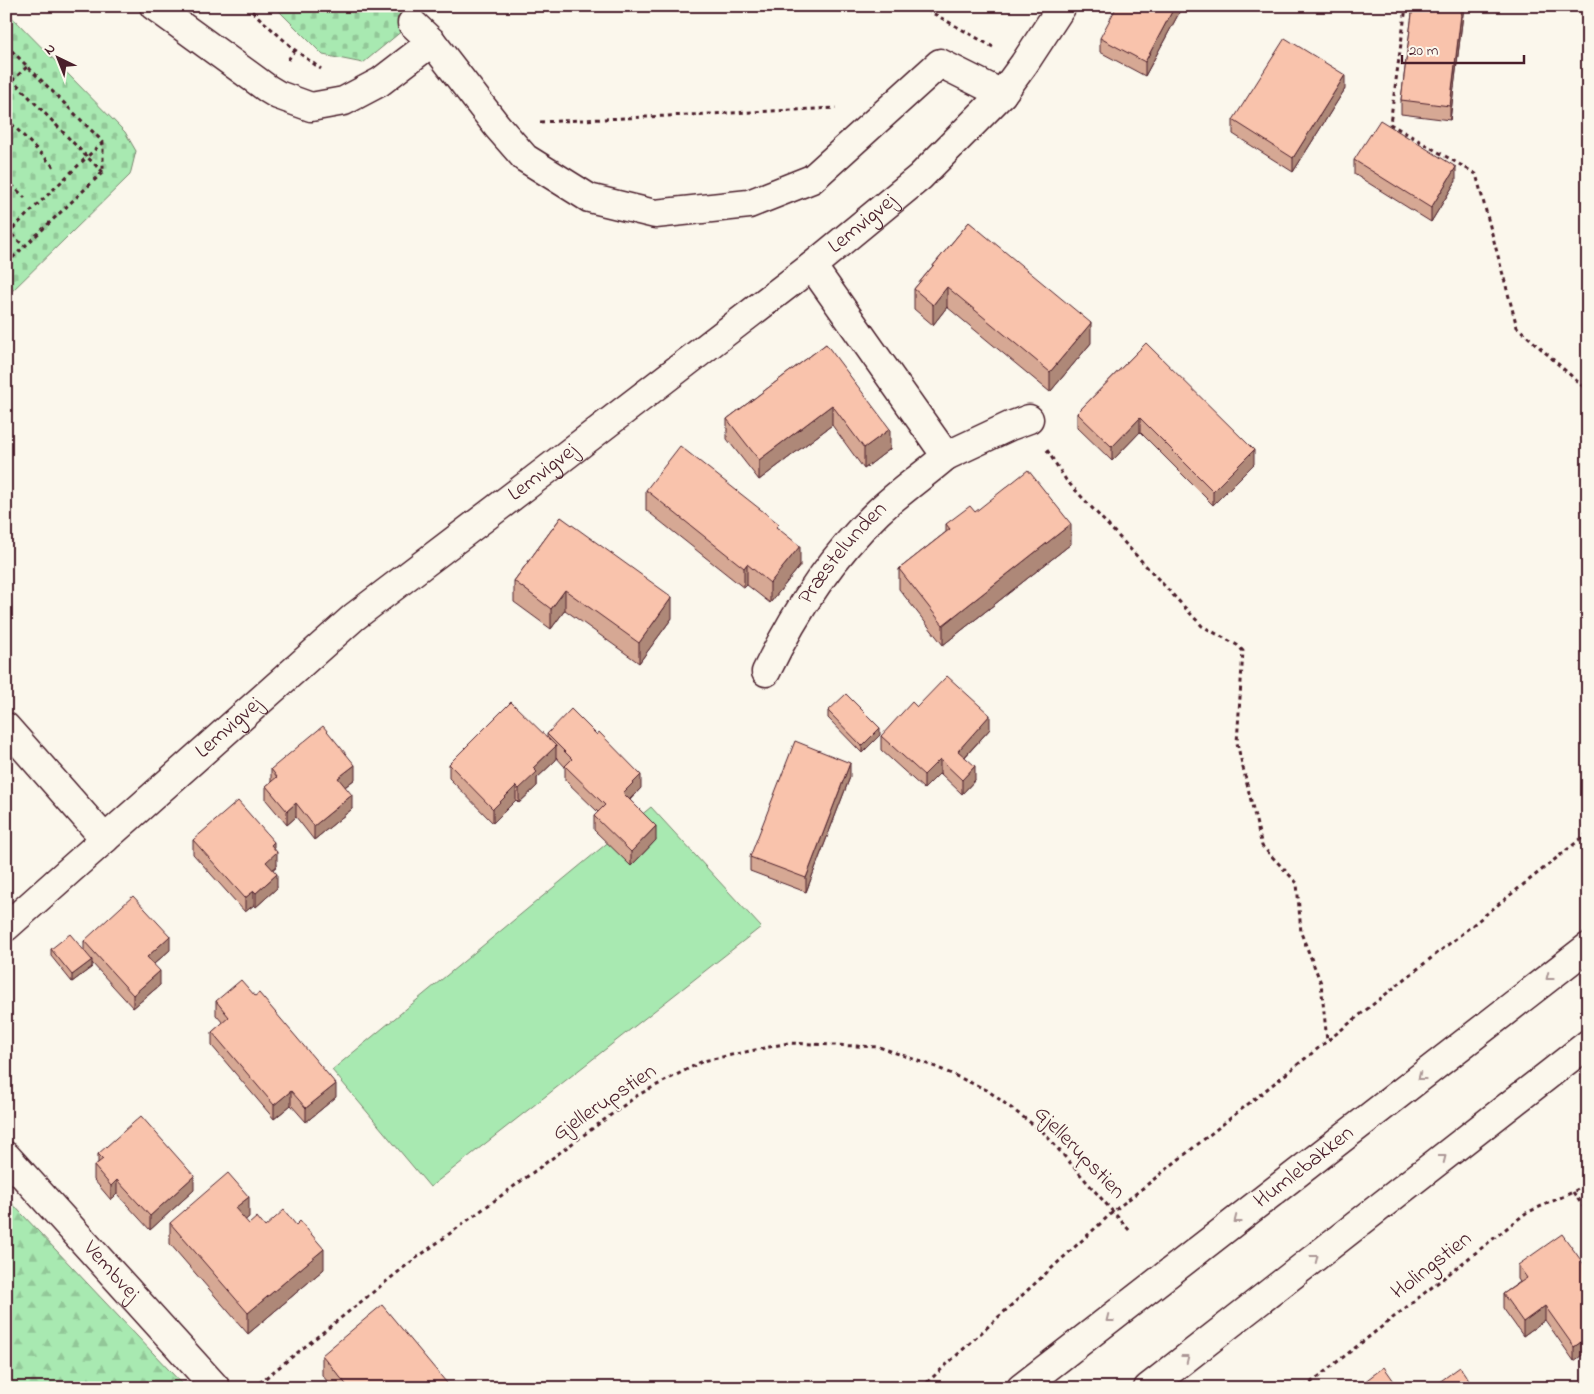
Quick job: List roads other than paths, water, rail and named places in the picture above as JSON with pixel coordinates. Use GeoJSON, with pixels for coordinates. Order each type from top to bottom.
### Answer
{"type":"FeatureCollection","features":[{"type":"Feature","properties":{"kind":"street"},"geometry":{"type":"LineString","coordinates":[[154,6],[268,89],[278,95],[311,107],[344,101],[380,82],[432,42]]}},
{"type":"Feature","properties":{"kind":"street","name":"Lemvigvej"},"geometry":{"type":"LineString","coordinates":[[6,927],[354,616],[812,266],[920,177],[1002,94],[1062,6]]}},
{"type":"Feature","properties":{"kind":"street"},"geometry":{"type":"LineString","coordinates":[[412,24],[432,42],[497,126],[525,158],[589,198],[655,214],[749,204],[812,179],[940,63],[1002,94]]}},
{"type":"Feature","properties":{"kind":"street"},"geometry":{"type":"LineString","coordinates":[[812,266],[946,456]]}},
{"type":"Feature","properties":{"kind":"street","name":"Præstelunden"},"geometry":{"type":"LineString","coordinates":[[766,672],[784,635],[828,565],[878,512],[946,456],[1010,426],[1029,420]]}},
{"type":"Feature","properties":{"kind":"street"},"geometry":{"type":"LineString","coordinates":[[6,727],[105,839]]}},
{"type":"Feature","properties":{"kind":"street","name":"Humlebakken"},"geometry":{"type":"LineString","coordinates":[[1021,1388],[1588,947]]}},
{"type":"Feature","properties":{"kind":"street"},"geometry":{"type":"LineString","coordinates":[[1148,1388],[1588,1044]]}},
{"type":"Feature","properties":{"kind":"street","name":"Vembvej"},"geometry":{"type":"LineString","coordinates":[[6,1156],[216,1388]]}}]}
